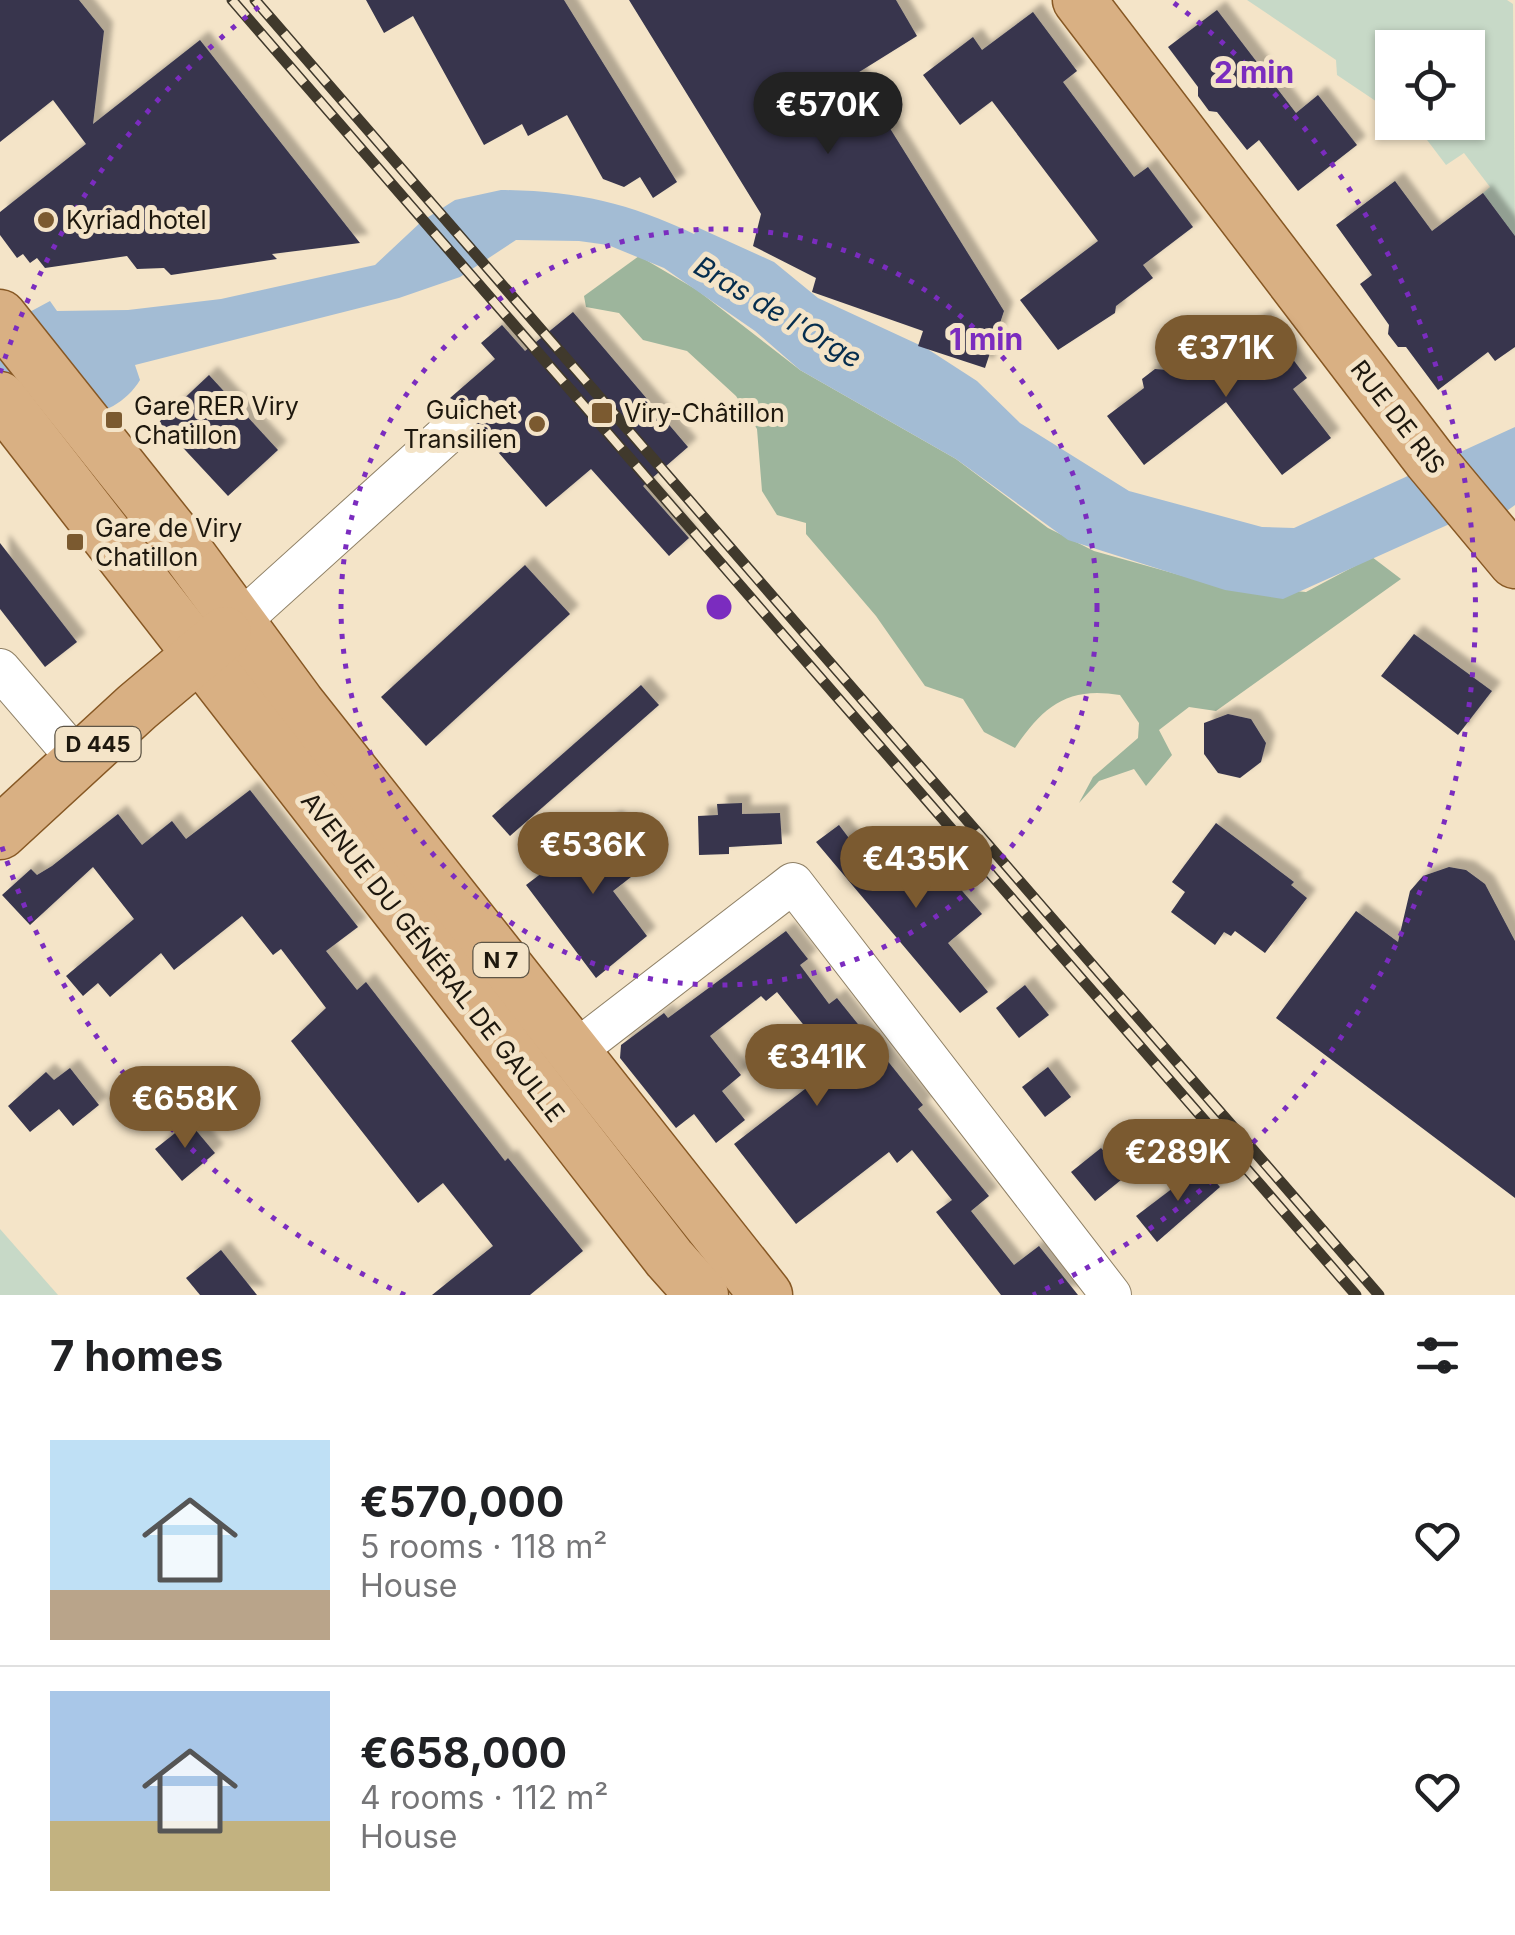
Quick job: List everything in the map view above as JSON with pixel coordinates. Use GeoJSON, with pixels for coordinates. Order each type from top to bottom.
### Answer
{"type":"FeatureCollection","features":[{"type":"Feature","properties":{"kind":"main road","name":"RUE DE RIS"},"geometry":{"type":"LineString","coordinates":[[1079,0],[1430,460],[1504,548]]}},
{"type":"Feature","properties":{"kind":"main road","name":"N 7"},"geometry":{"type":"LineString","coordinates":[[0,316],[238,623]]}},
{"type":"Feature","properties":{"kind":"main road","name":"N 7"},"geometry":{"type":"LineString","coordinates":[[15,418],[196,655]]}},
{"type":"Feature","properties":{"kind":"main road"},"geometry":{"type":"LineString","coordinates":[[196,655],[238,623]]}},
{"type":"Feature","properties":{"kind":"main road","name":"AVENUE DU GÉNÉRAL DE GAULLE"},"geometry":{"type":"LineString","coordinates":[[238,623],[766,1295]]}},
{"type":"Feature","properties":{"kind":"main road","name":"D 445"},"geometry":{"type":"LineString","coordinates":[[0,833],[196,655]]}},
{"type":"Feature","properties":{"kind":"main road","name":"AVENUE DU GÉNÉRAL DE GAULLE"},"geometry":{"type":"LineString","coordinates":[[196,655],[686,1277]]}},
{"type":"Feature","properties":{"kind":"street"},"geometry":{"type":"LineString","coordinates":[[238,623],[456,426]]}},
{"type":"Feature","properties":{"kind":"street"},"geometry":{"type":"LineString","coordinates":[[0,670],[79,761]]}},
{"type":"Feature","properties":{"kind":"street"},"geometry":{"type":"LineString","coordinates":[[575,1050],[793,883],[1111,1295]]}},
{"type":"Feature","properties":{"kind":"green space"},"geometry":{"type":"Polygon","coordinates":[[[1247,0],[1507,0],[1513,4],[1515,236],[1483,193],[1490,187],[1464,153],[1446,165],[1427,140],[1485,140],[1485,30],[1375,30],[1375,101],[1337,75],[1336,60],[1247,0]]]}},
{"type":"Feature","properties":{"kind":"green space"},"geometry":{"type":"Polygon","coordinates":[[[639,256],[697,290],[800,370],[956,459],[1048,528],[1094,551],[1208,583],[1306,592],[1372,557],[1401,579],[1216,711],[1189,707],[1159,730],[1172,755],[1146,786],[1134,769],[1099,781],[1079,803],[1093,777],[1138,738],[1139,723],[1120,695],[1086,694],[1058,702],[1036,721],[1015,748],[984,732],[963,699],[925,686],[876,616],[806,534],[806,523],[777,515],[762,491],[757,429],[736,396],[687,351],[643,340],[619,313],[586,307],[584,296],[639,256]]]}},
{"type":"Feature","properties":{"kind":"green space"},"geometry":{"type":"Polygon","coordinates":[[[0,1229],[58,1295],[0,1295],[0,1229]]]}},
{"type":"Feature","properties":{"kind":"water","name":"Bras de l'Orge"},"geometry":{"type":"Polygon","coordinates":[[[501,190],[577,196],[623,206],[694,234],[699,228],[774,262],[818,298],[926,348],[977,381],[1020,423],[1129,491],[1262,527],[1294,528],[1515,427],[1515,505],[1504,513],[1454,522],[1283,599],[1225,590],[1068,540],[956,459],[800,370],[755,331],[664,268],[608,245],[579,241],[516,240],[460,277],[399,298],[135,365],[140,380],[128,395],[96,414],[0,427],[0,328],[50,301],[57,311],[128,310],[221,299],[375,265],[422,221],[455,200],[501,190]]]}},
{"type":"Feature","properties":{"kind":"building"},"geometry":{"type":"Polygon","coordinates":[[[0,0],[79,0],[104,31],[93,124],[200,40],[360,243],[272,254],[277,259],[171,275],[164,268],[137,269],[127,256],[45,268],[37,258],[30,263],[23,254],[17,258],[0,235],[0,212],[86,144],[53,100],[0,142],[0,0]]]}},
{"type":"Feature","properties":{"kind":"building"},"geometry":{"type":"Polygon","coordinates":[[[366,0],[564,0],[677,182],[653,198],[640,177],[624,187],[603,179],[567,115],[528,136],[522,124],[484,145],[413,16],[384,33],[366,0]]]}},
{"type":"Feature","properties":{"kind":"building"},"geometry":{"type":"Polygon","coordinates":[[[629,0],[896,0],[917,36],[856,74],[1004,311],[985,368],[918,346],[923,331],[812,292],[816,278],[753,246],[761,214],[629,0]]]}},
{"type":"Feature","properties":{"kind":"building"},"geometry":{"type":"Polygon","coordinates":[[[1217,10],[1296,113],[1318,95],[1357,145],[1298,191],[1259,140],[1247,150],[1217,112],[1209,111],[1198,96],[1198,87],[1168,47],[1217,10]]]}},
{"type":"Feature","properties":{"kind":"building"},"geometry":{"type":"Polygon","coordinates":[[[1033,12],[1077,71],[1063,82],[1134,177],[1148,167],[1193,227],[1143,265],[1153,278],[1116,306],[1115,313],[1058,350],[1020,300],[1098,241],[992,101],[960,125],[923,75],[973,37],[982,50],[1033,12]]]}},
{"type":"Feature","properties":{"kind":"building"},"geometry":{"type":"Polygon","coordinates":[[[1395,181],[1432,231],[1483,193],[1515,236],[1515,347],[1495,361],[1488,352],[1438,390],[1406,347],[1398,347],[1388,334],[1389,325],[1360,284],[1372,275],[1336,225],[1395,181]]]}},
{"type":"Feature","properties":{"kind":"building"},"geometry":{"type":"Polygon","coordinates":[[[573,312],[688,447],[643,486],[689,538],[669,556],[591,469],[546,507],[479,430],[474,411],[450,398],[495,359],[481,343],[502,325],[525,351],[573,312]]]}},
{"type":"Feature","properties":{"kind":"building"},"geometry":{"type":"Polygon","coordinates":[[[1262,318],[1307,378],[1293,389],[1331,438],[1282,475],[1226,402],[1144,465],[1107,416],[1144,388],[1142,379],[1155,369],[1168,370],[1202,343],[1212,356],[1262,318]]]}},
{"type":"Feature","properties":{"kind":"building"},"geometry":{"type":"Polygon","coordinates":[[[209,375],[278,450],[228,496],[159,422],[209,375]]]}},
{"type":"Feature","properties":{"kind":"building"},"geometry":{"type":"Polygon","coordinates":[[[0,543],[77,642],[45,667],[0,609],[0,543]]]}},
{"type":"Feature","properties":{"kind":"building"},"geometry":{"type":"Polygon","coordinates":[[[525,565],[570,614],[426,746],[381,697],[525,565]]]}},
{"type":"Feature","properties":{"kind":"building"},"geometry":{"type":"Polygon","coordinates":[[[1414,634],[1492,691],[1458,735],[1381,676],[1414,634]]]}},
{"type":"Feature","properties":{"kind":"building"},"geometry":{"type":"Polygon","coordinates":[[[641,685],[659,705],[510,836],[492,816],[641,685]]]}},
{"type":"Feature","properties":{"kind":"building"},"geometry":{"type":"Polygon","coordinates":[[[1228,714],[1251,719],[1266,743],[1261,762],[1240,778],[1218,773],[1204,754],[1204,723],[1228,714]]]}},
{"type":"Feature","properties":{"kind":"building"},"geometry":{"type":"Polygon","coordinates":[[[250,790],[358,927],[326,951],[357,990],[366,982],[505,1161],[508,1158],[583,1251],[530,1295],[432,1295],[493,1246],[443,1183],[418,1203],[291,1041],[326,1008],[281,949],[273,955],[242,916],[174,970],[161,953],[110,997],[98,983],[83,996],[66,976],[134,919],[93,867],[30,925],[2,895],[31,869],[37,875],[52,866],[118,814],[142,845],[172,821],[186,839],[250,790]]]}},
{"type":"Feature","properties":{"kind":"building"},"geometry":{"type":"Polygon","coordinates":[[[742,803],[742,814],[780,813],[782,844],[729,847],[729,854],[699,855],[698,816],[718,815],[717,804],[742,803]]]}},
{"type":"Feature","properties":{"kind":"building"},"geometry":{"type":"Polygon","coordinates":[[[613,819],[649,863],[613,891],[647,936],[596,978],[526,885],[613,819]]]}},
{"type":"Feature","properties":{"kind":"building"},"geometry":{"type":"Polygon","coordinates":[[[1216,823],[1294,882],[1291,885],[1307,898],[1265,953],[1235,931],[1231,936],[1224,932],[1215,945],[1171,912],[1185,892],[1172,882],[1216,823]]]}},
{"type":"Feature","properties":{"kind":"building"},"geometry":{"type":"Polygon","coordinates":[[[839,825],[877,875],[920,842],[982,914],[948,943],[988,992],[960,1013],[816,842],[839,825]]]}},
{"type":"Feature","properties":{"kind":"building"},"geometry":{"type":"Polygon","coordinates":[[[1449,867],[1466,870],[1485,884],[1515,941],[1515,1198],[1276,1018],[1356,911],[1398,942],[1410,891],[1423,876],[1449,867]]]}},
{"type":"Feature","properties":{"kind":"building"},"geometry":{"type":"Polygon","coordinates":[[[786,931],[808,959],[800,965],[829,1004],[837,998],[923,1105],[918,1109],[989,1196],[971,1211],[1014,1265],[1039,1246],[1078,1295],[1001,1295],[936,1212],[952,1200],[912,1150],[897,1163],[889,1152],[796,1224],[734,1144],[836,1065],[777,992],[766,1001],[761,996],[710,1036],[741,1075],[722,1091],[745,1120],[716,1143],[694,1114],[676,1128],[620,1058],[621,1045],[664,1013],[668,1018],[786,931]]]}},
{"type":"Feature","properties":{"kind":"building"},"geometry":{"type":"Polygon","coordinates":[[[1025,985],[1049,1015],[1019,1038],[996,1008],[1025,985]]]}},
{"type":"Feature","properties":{"kind":"building"},"geometry":{"type":"Polygon","coordinates":[[[1048,1067],[1071,1097],[1045,1117],[1022,1087],[1048,1067]]]}},
{"type":"Feature","properties":{"kind":"building"},"geometry":{"type":"Polygon","coordinates":[[[70,1068],[99,1105],[73,1126],[59,1109],[30,1132],[8,1106],[46,1072],[54,1080],[70,1068]]]}},
{"type":"Feature","properties":{"kind":"building"},"geometry":{"type":"Polygon","coordinates":[[[189,1122],[215,1153],[182,1181],[155,1149],[189,1122]]]}},
{"type":"Feature","properties":{"kind":"building"},"geometry":{"type":"Polygon","coordinates":[[[1101,1148],[1118,1168],[1114,1171],[1121,1180],[1095,1201],[1071,1172],[1101,1148]]]}},
{"type":"Feature","properties":{"kind":"building"},"geometry":{"type":"Polygon","coordinates":[[[1202,1166],[1220,1187],[1157,1242],[1136,1216],[1202,1166]]]}},
{"type":"Feature","properties":{"kind":"building"},"geometry":{"type":"Polygon","coordinates":[[[221,1250],[257,1295],[200,1295],[186,1278],[221,1250]]]}},
{"type":"Feature","properties":{"kind":"railway"},"geometry":{"type":"LineString","coordinates":[[232,0],[1356,1295]]}},
{"type":"Feature","properties":{"kind":"railway"},"geometry":{"type":"LineString","coordinates":[[255,0],[1379,1295]]}},
{"type":"Feature","properties":{"kind":"place","name":"Kyriad hotel"},"geometry":{"type":"Point","coordinates":[46,220]}},
{"type":"Feature","properties":{"kind":"place","name":"Viry-Châtillon"},"geometry":{"type":"Point","coordinates":[602,413]}},
{"type":"Feature","properties":{"kind":"place","name":"Gare RER Viry Chatillon"},"geometry":{"type":"Point","coordinates":[114,420]}},
{"type":"Feature","properties":{"kind":"place","name":"Guichet Transilien"},"geometry":{"type":"Point","coordinates":[537,424]}},
{"type":"Feature","properties":{"kind":"place","name":"Gare de Viry Chatillon"},"geometry":{"type":"Point","coordinates":[75,542]}}]}
